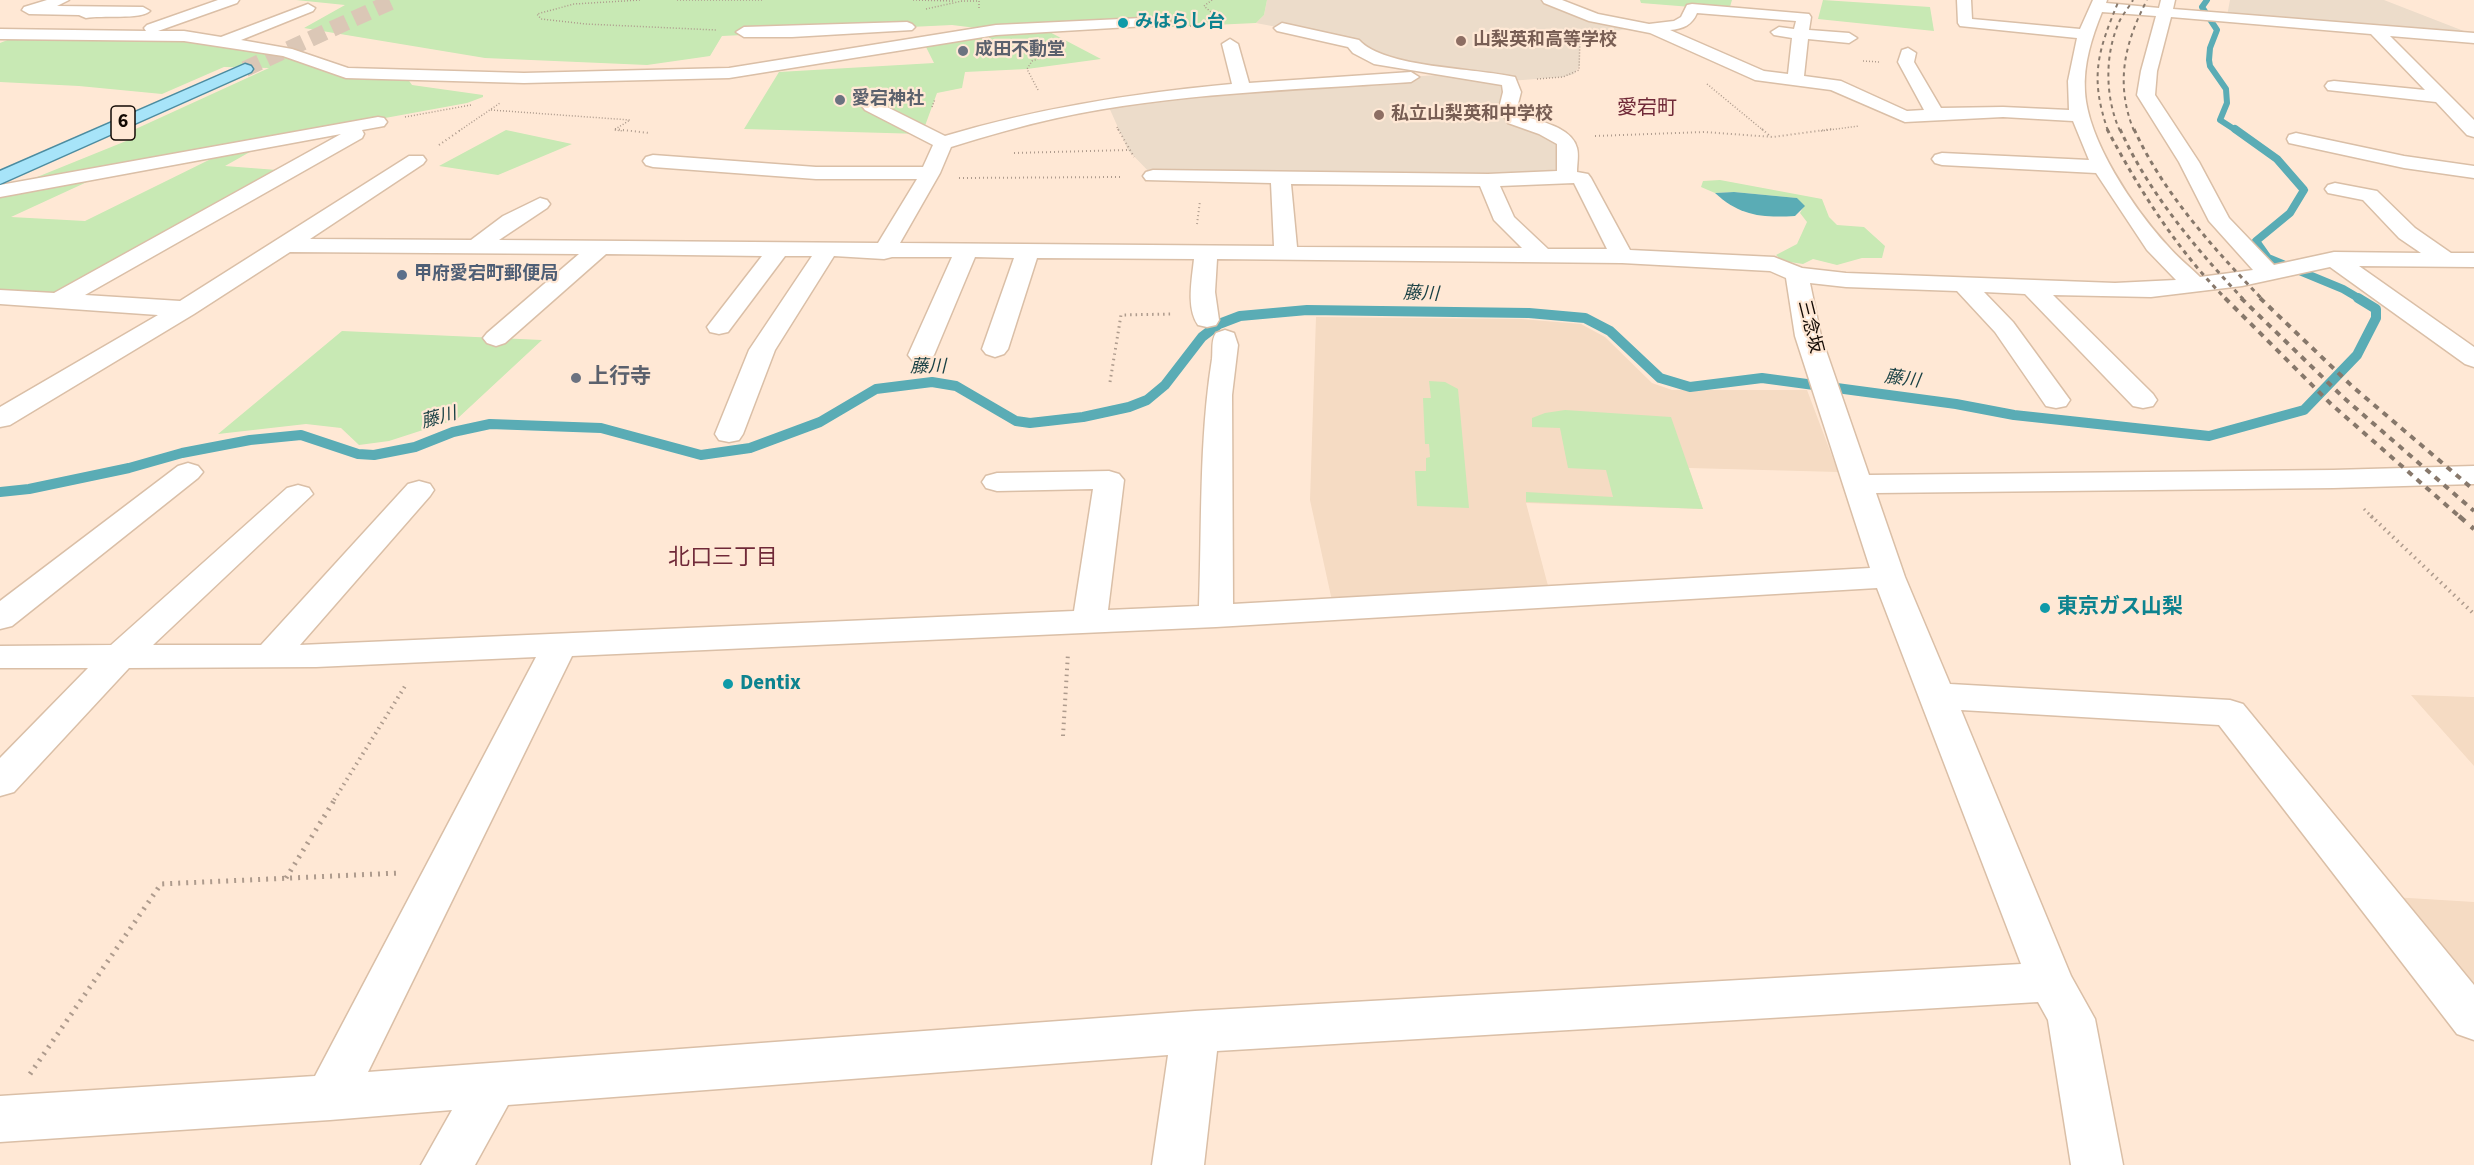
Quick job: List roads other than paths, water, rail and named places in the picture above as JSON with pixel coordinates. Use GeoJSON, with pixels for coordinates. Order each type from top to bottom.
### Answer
{"type":"FeatureCollection","features":[{"type":"Feature","properties":{"kind":"main road","name":"6"},"geometry":{"type":"LineString","coordinates":[[0,178],[245,69]]}},
{"type":"Feature","properties":{"kind":"street"},"geometry":{"type":"LineString","coordinates":[[62,0],[29,10],[143,11]]}},
{"type":"Feature","properties":{"kind":"street"},"geometry":{"type":"LineString","coordinates":[[136,34],[232,0]]}},
{"type":"Feature","properties":{"kind":"street"},"geometry":{"type":"LineString","coordinates":[[1549,0],[1594,18],[1645,27],[1761,76],[1835,85],[1905,117],[2003,112],[2080,116]]}},
{"type":"Feature","properties":{"kind":"street"},"geometry":{"type":"LineString","coordinates":[[1964,0],[1965,23],[2087,34]]}},
{"type":"Feature","properties":{"kind":"street"},"geometry":{"type":"LineString","coordinates":[[2195,285],[2151,240],[2091,147],[2080,116],[2076,92],[2082,46],[2098,3],[2166,7],[2190,16],[2474,38]]}},
{"type":"Feature","properties":{"kind":"street"},"geometry":{"type":"LineString","coordinates":[[2166,7],[2149,71],[2146,95],[2189,162],[2220,221],[2276,272]]}},
{"type":"Feature","properties":{"kind":"street"},"geometry":{"type":"LineString","coordinates":[[223,42],[308,8]]}},
{"type":"Feature","properties":{"kind":"street"},"geometry":{"type":"LineString","coordinates":[[1682,23],[1687,19],[1692,8],[1804,17],[1796,79]]}},
{"type":"Feature","properties":{"kind":"street"},"geometry":{"type":"LineString","coordinates":[[38,34],[91,11]]}},
{"type":"Feature","properties":{"kind":"street"},"geometry":{"type":"LineString","coordinates":[[0,34],[184,36],[286,52],[346,73],[524,78],[633,77],[729,73],[996,30],[1064,24],[1163,21]]}},
{"type":"Feature","properties":{"kind":"street"},"geometry":{"type":"LineString","coordinates":[[1645,27],[1682,23],[1706,25]]}},
{"type":"Feature","properties":{"kind":"street"},"geometry":{"type":"LineString","coordinates":[[744,32],[952,26],[996,30]]}},
{"type":"Feature","properties":{"kind":"street"},"geometry":{"type":"LineString","coordinates":[[1282,27],[1353,43],[1359,50],[1380,61],[1509,81],[1512,92],[1508,108],[1514,119],[1546,130],[1565,141],[1568,150],[1567,177]]}},
{"type":"Feature","properties":{"kind":"street"},"geometry":{"type":"LineString","coordinates":[[2376,30],[2474,131]]}},
{"type":"Feature","properties":{"kind":"street"},"geometry":{"type":"LineString","coordinates":[[1765,31],[1849,38]]}},
{"type":"Feature","properties":{"kind":"street"},"geometry":{"type":"LineString","coordinates":[[1230,44],[1242,89]]}},
{"type":"Feature","properties":{"kind":"street"},"geometry":{"type":"LineString","coordinates":[[1908,53],[1906,62],[1935,114]]}},
{"type":"Feature","properties":{"kind":"street"},"geometry":{"type":"LineString","coordinates":[[884,252],[928,176],[944,143],[982,130],[1049,113],[1108,105],[1152,95],[1455,74]]}},
{"type":"Feature","properties":{"kind":"street"},"geometry":{"type":"LineString","coordinates":[[2334,86],[2441,97]]}},
{"type":"Feature","properties":{"kind":"street"},"geometry":{"type":"LineString","coordinates":[[871,106],[944,143]]}},
{"type":"Feature","properties":{"kind":"street"},"geometry":{"type":"LineString","coordinates":[[0,191],[378,122],[58,301]]}},
{"type":"Feature","properties":{"kind":"street"},"geometry":{"type":"LineString","coordinates":[[2296,139],[2404,162],[2474,172]]}},
{"type":"Feature","properties":{"kind":"street"},"geometry":{"type":"LineString","coordinates":[[1941,159],[2103,167]]}},
{"type":"Feature","properties":{"kind":"street"},"geometry":{"type":"LineString","coordinates":[[0,419],[185,309],[416,160]]}},
{"type":"Feature","properties":{"kind":"street"},"geometry":{"type":"LineString","coordinates":[[653,161],[816,173],[928,176]]}},
{"type":"Feature","properties":{"kind":"street"},"geometry":{"type":"LineString","coordinates":[[1153,176],[1488,180],[1581,178],[1622,256]]}},
{"type":"Feature","properties":{"kind":"street"},"geometry":{"type":"LineString","coordinates":[[1280,176],[1286,252]]}},
{"type":"Feature","properties":{"kind":"street"},"geometry":{"type":"LineString","coordinates":[[1488,180],[1505,220],[1542,255]]}},
{"type":"Feature","properties":{"kind":"street"},"geometry":{"type":"LineString","coordinates":[[2335,189],[2370,195],[2407,233],[2445,259]]}},
{"type":"Feature","properties":{"kind":"street"},"geometry":{"type":"LineString","coordinates":[[475,247],[511,221],[540,204]]}},
{"type":"Feature","properties":{"kind":"street"},"geometry":{"type":"LineString","coordinates":[[285,245],[884,252],[1199,251],[1622,256],[1774,264],[1797,274],[1846,280],[1965,286],[2151,290],[2276,272],[2334,259],[2474,260]]}},
{"type":"Feature","properties":{"kind":"street"},"geometry":{"type":"LineString","coordinates":[[496,338],[600,248]]}},
{"type":"Feature","properties":{"kind":"street"},"geometry":{"type":"LineString","coordinates":[[718,327],[777,250]]}},
{"type":"Feature","properties":{"kind":"street"},"geometry":{"type":"LineString","coordinates":[[729,434],[762,350],[826,251]]}},
{"type":"Feature","properties":{"kind":"street"},"geometry":{"type":"LineString","coordinates":[[995,349],[1028,251]]}},
{"type":"Feature","properties":{"kind":"street"},"geometry":{"type":"LineString","coordinates":[[1199,251],[1203,292],[1212,324],[1226,357],[1220,377],[1219,395],[1216,616]]}},
{"type":"Feature","properties":{"kind":"street"},"geometry":{"type":"LineString","coordinates":[[921,355],[966,252]]}},
{"type":"Feature","properties":{"kind":"street"},"geometry":{"type":"LineString","coordinates":[[2334,259],[2474,359]]}},
{"type":"Feature","properties":{"kind":"street","name":"三念坂"},"geometry":{"type":"LineString","coordinates":[[1797,274],[1808,336],[1890,577],[2051,982],[2071,1019],[2097,1165]]}},
{"type":"Feature","properties":{"kind":"street"},"geometry":{"type":"LineString","coordinates":[[1965,286],[2004,327],[2056,400]]}},
{"type":"Feature","properties":{"kind":"street"},"geometry":{"type":"LineString","coordinates":[[2032,287],[2143,400]]}},
{"type":"Feature","properties":{"kind":"street"},"geometry":{"type":"LineString","coordinates":[[0,297],[185,309]]}},
{"type":"Feature","properties":{"kind":"street"},"geometry":{"type":"LineString","coordinates":[[0,618],[188,472]]}},
{"type":"Feature","properties":{"kind":"street"},"geometry":{"type":"LineString","coordinates":[[1859,484],[2332,479],[2474,475]]}},
{"type":"Feature","properties":{"kind":"street"},"geometry":{"type":"LineString","coordinates":[[997,482],[1109,480],[1080,621]]}},
{"type":"Feature","properties":{"kind":"street"},"geometry":{"type":"LineString","coordinates":[[271,656],[419,490]]}},
{"type":"Feature","properties":{"kind":"street"},"geometry":{"type":"LineString","coordinates":[[0,782],[119,657],[298,494]]}},
{"type":"Feature","properties":{"kind":"street"},"geometry":{"type":"LineString","coordinates":[[0,657],[271,656],[427,651],[1216,616],[1890,577]]}},
{"type":"Feature","properties":{"kind":"street"},"geometry":{"type":"LineString","coordinates":[[330,1098],[560,645]]}},
{"type":"Feature","properties":{"kind":"street"},"geometry":{"type":"LineString","coordinates":[[1937,696],[2230,713],[2474,1020]]}},
{"type":"Feature","properties":{"kind":"street"},"geometry":{"type":"LineString","coordinates":[[0,1119],[330,1098],[1195,1032],[2051,982]]}},
{"type":"Feature","properties":{"kind":"street"},"geometry":{"type":"LineString","coordinates":[[1178,1165],[1195,1032]]}},
{"type":"Feature","properties":{"kind":"street"},"geometry":{"type":"LineString","coordinates":[[447,1165],[494,1084]]}},
{"type":"Feature","properties":{"kind":"water"},"geometry":{"type":"Polygon","coordinates":[[[1734,192],[1797,198],[1805,206],[1795,216],[1762,216],[1733,207],[1715,193],[1734,192]]]}},
{"type":"Feature","properties":{"kind":"waterway","name":"藤川"},"geometry":{"type":"LineString","coordinates":[[2207,0],[2202,7],[2217,30],[2210,48],[2210,66],[2226,89],[2227,103],[2220,120],[2237,131]]}},
{"type":"Feature","properties":{"kind":"waterway","name":"藤川"},"geometry":{"type":"LineString","coordinates":[[2235,129],[2277,159],[2304,190],[2290,213],[2256,241],[2268,258],[2343,289],[2360,299]]}},
{"type":"Feature","properties":{"kind":"waterway","name":"藤川"},"geometry":{"type":"LineString","coordinates":[[0,492],[29,489],[129,468],[182,453],[250,440],[301,435],[358,454],[374,455],[415,447],[453,432],[490,424],[601,428],[701,455],[750,448],[820,422],[876,389],[932,382],[956,386],[1016,421],[1030,423],[1083,417],[1129,407],[1147,400],[1165,385],[1202,337],[1219,324],[1240,316],[1307,310],[1529,313],[1585,318],[1610,331],[1660,378],[1690,387],[1762,378],[1956,404],[2014,415],[2209,436],[2304,410],[2357,355],[2376,318],[2376,309],[2358,298]]}},
{"type":"Feature","properties":{"kind":"tunnel"},"geometry":{"type":"LineString","coordinates":[[245,69],[395,0]]}},
{"type":"Feature","properties":{"kind":"railway"},"geometry":{"type":"LineString","coordinates":[[2108,130],[2099,94],[2098,64],[2101,49],[2119,0]]}},
{"type":"Feature","properties":{"kind":"railway"},"geometry":{"type":"LineString","coordinates":[[2120,131],[2111,105],[2109,61],[2120,20],[2133,0]]}},
{"type":"Feature","properties":{"kind":"railway"},"geometry":{"type":"LineString","coordinates":[[2134,131],[2125,97],[2125,64],[2133,32],[2147,0]]}},
{"type":"Feature","properties":{"kind":"railway"},"geometry":{"type":"LineString","coordinates":[[2120,129],[2144,175],[2174,219],[2243,299]]}},
{"type":"Feature","properties":{"kind":"railway"},"geometry":{"type":"LineString","coordinates":[[2134,129],[2159,176],[2175,198],[2208,240],[2262,299]]}},
{"type":"Feature","properties":{"kind":"railway"},"geometry":{"type":"LineString","coordinates":[[2108,130],[2160,219],[2191,260],[2226,299]]}},
{"type":"Feature","properties":{"kind":"railway"},"geometry":{"type":"LineString","coordinates":[[2241,298],[2344,398],[2474,511]]}},
{"type":"Feature","properties":{"kind":"railway"},"geometry":{"type":"LineString","coordinates":[[2260,298],[2353,387],[2474,490]]}},
{"type":"Feature","properties":{"kind":"railway"},"geometry":{"type":"LineString","coordinates":[[2226,299],[2331,404],[2461,518]]}},
{"type":"Feature","properties":{"kind":"railway"},"geometry":{"type":"LineString","coordinates":[[2459,516],[2474,529]]}},
{"type":"Feature","properties":{"kind":"place","name":"みはらし台"},"geometry":{"type":"Point","coordinates":[1123,23]}},
{"type":"Feature","properties":{"kind":"place","name":"山梨英和高等学校"},"geometry":{"type":"Point","coordinates":[1461,41]}},
{"type":"Feature","properties":{"kind":"place","name":"成田不動堂"},"geometry":{"type":"Point","coordinates":[963,51]}},
{"type":"Feature","properties":{"kind":"place","name":"愛宕神社"},"geometry":{"type":"Point","coordinates":[840,100]}},
{"type":"Feature","properties":{"kind":"place","name":"私立山梨英和中学校"},"geometry":{"type":"Point","coordinates":[1379,115]}},
{"type":"Feature","properties":{"kind":"place","name":"甲府愛宕町郵便局"},"geometry":{"type":"Point","coordinates":[402,275]}},
{"type":"Feature","properties":{"kind":"place","name":"上行寺"},"geometry":{"type":"Point","coordinates":[576,378]}},
{"type":"Feature","properties":{"kind":"place","name":"東京ガス山梨"},"geometry":{"type":"Point","coordinates":[2045,608]}},
{"type":"Feature","properties":{"kind":"place","name":"Dentix"},"geometry":{"type":"Point","coordinates":[728,684]}},
{"type":"Feature","properties":{"kind":"district","name":"愛宕町"},"geometry":{"type":"Point","coordinates":[1647,110]}},
{"type":"Feature","properties":{"kind":"district","name":"北口三丁目"},"geometry":{"type":"Point","coordinates":[723,559]}}]}
